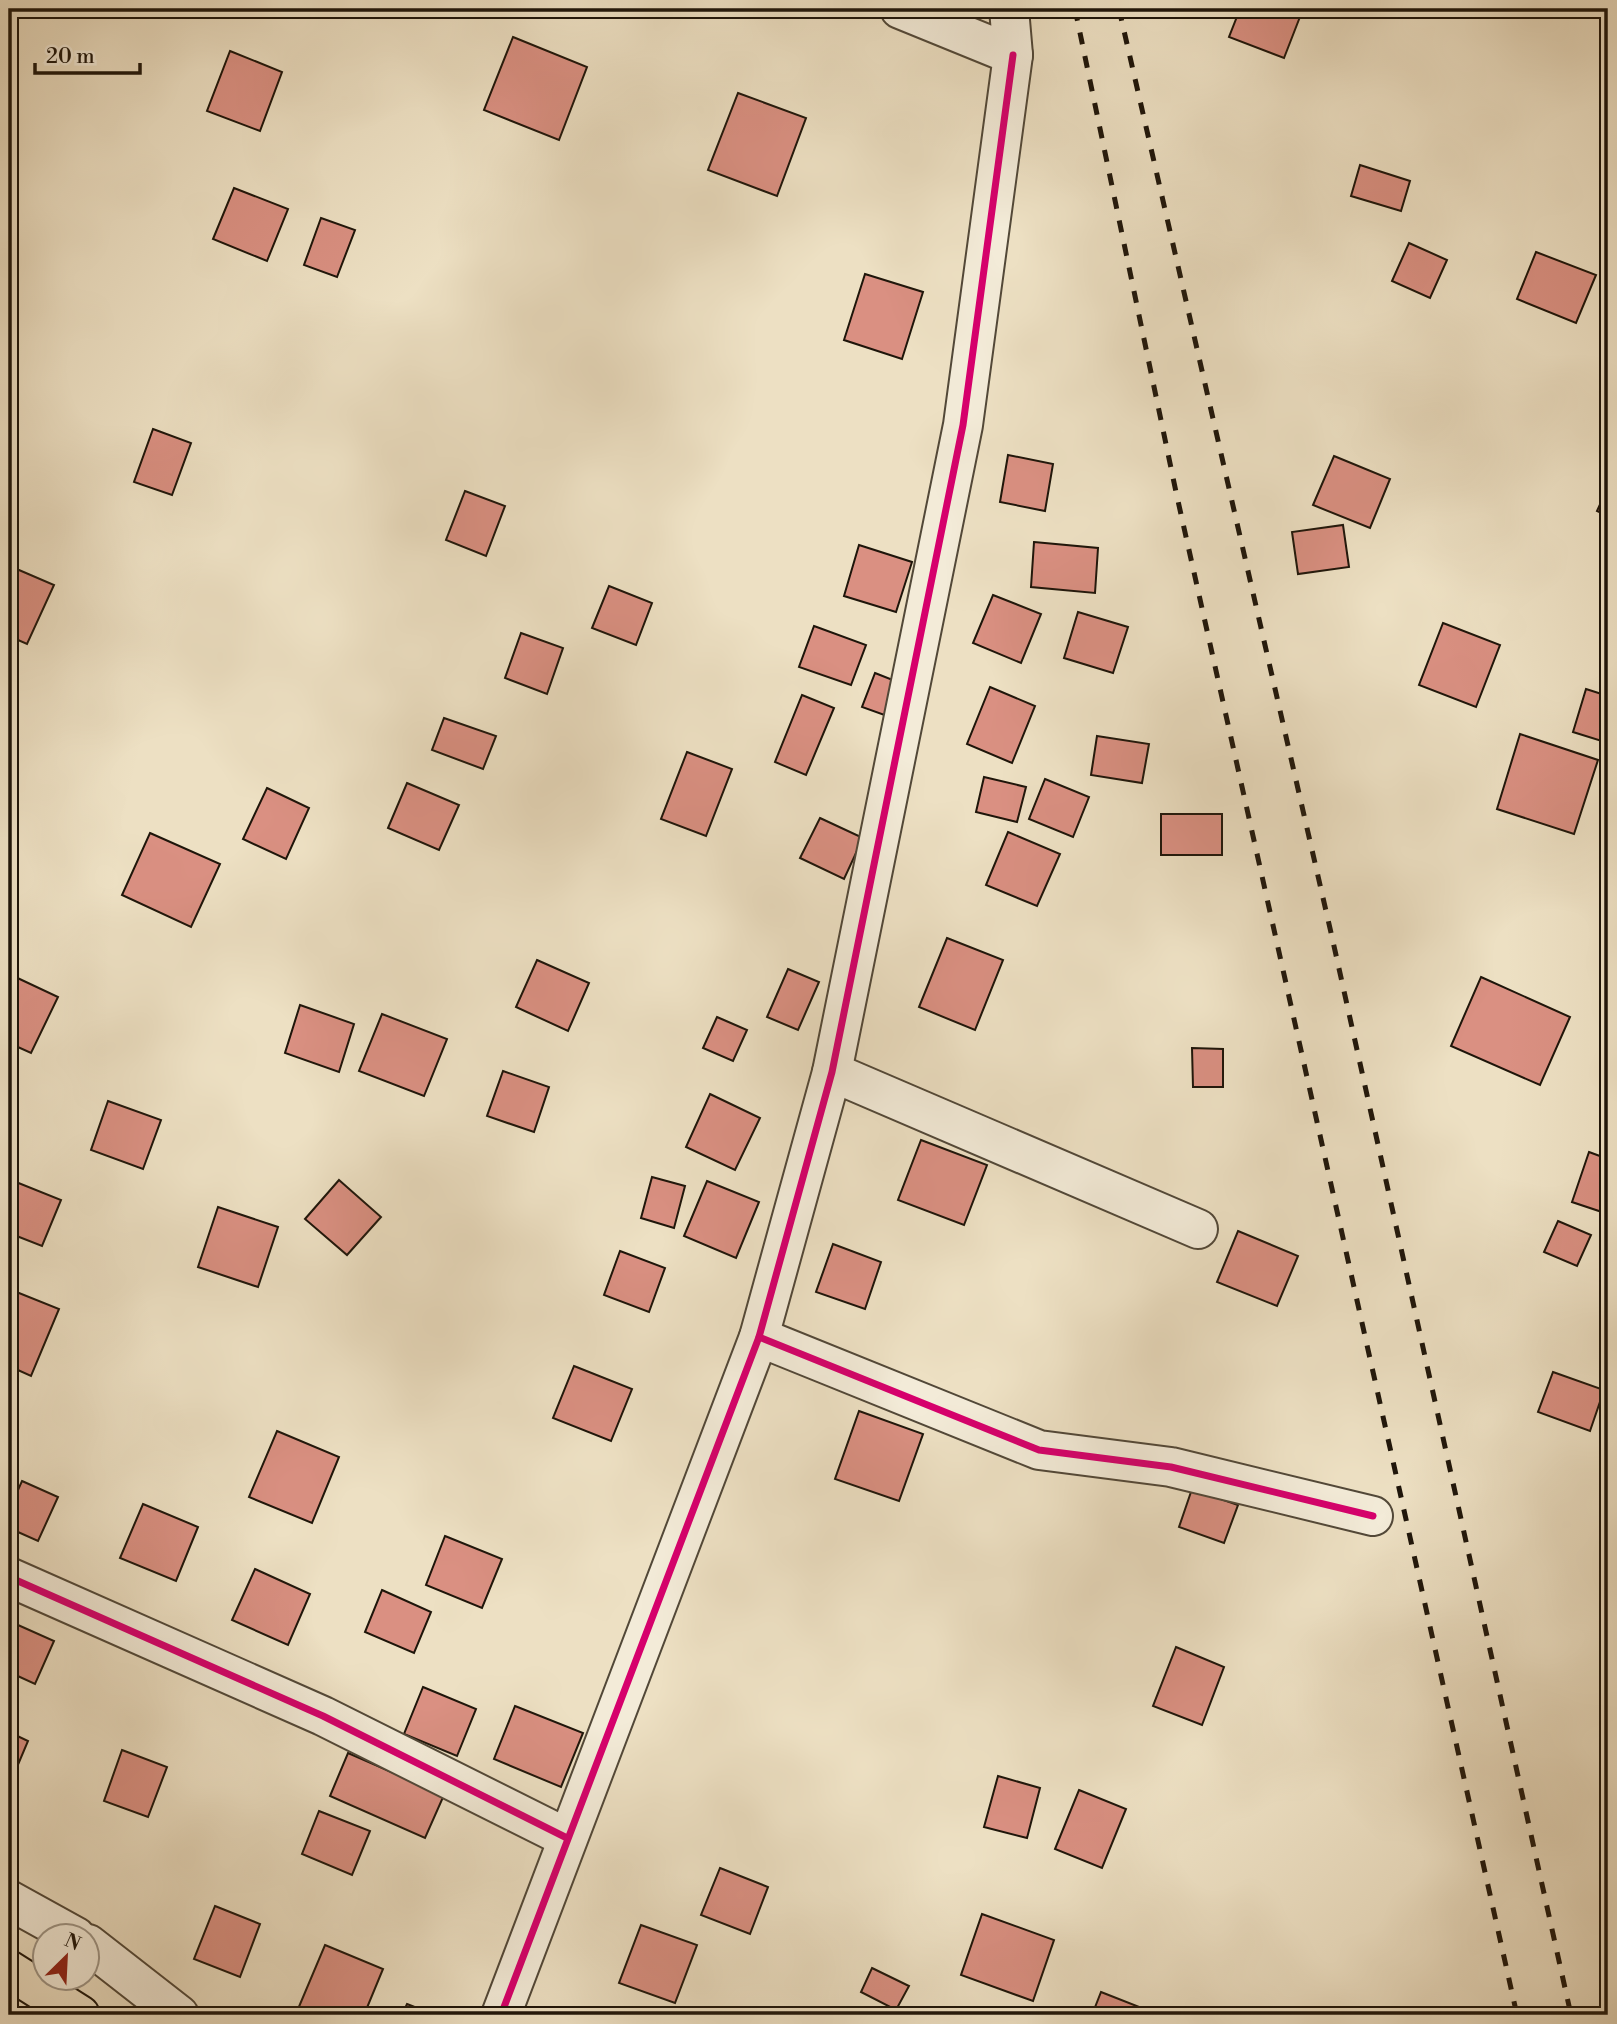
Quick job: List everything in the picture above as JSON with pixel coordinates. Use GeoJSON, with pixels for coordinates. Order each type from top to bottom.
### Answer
{"type":"FeatureCollection","features":[{"type":"Feature","properties":{"kind":"highway"},"geometry":{"type":"LineString","coordinates":[[9,1970],[80,2015]]}},
{"type":"Feature","properties":{"kind":"street"},"geometry":{"type":"LineString","coordinates":[[900,9],[1013,55]]}},
{"type":"Feature","properties":{"kind":"street"},"geometry":{"type":"LineString","coordinates":[[501,2015],[759,1336],[832,1072],[963,425],[1013,55],[1009,9]]}},
{"type":"Feature","properties":{"kind":"street"},"geometry":{"type":"LineString","coordinates":[[832,1072],[1198,1229]]}},
{"type":"Feature","properties":{"kind":"street"},"geometry":{"type":"LineString","coordinates":[[759,1336],[1039,1450],[1171,1468],[1373,1516]]}},
{"type":"Feature","properties":{"kind":"street"},"geometry":{"type":"LineString","coordinates":[[9,1577],[323,1716],[567,1838]]}},
{"type":"Feature","properties":{"kind":"street"},"geometry":{"type":"LineString","coordinates":[[9,1900],[51,1923]]}},
{"type":"Feature","properties":{"kind":"street"},"geometry":{"type":"LineString","coordinates":[[102,1955],[179,2015]]}},
{"type":"Feature","properties":{"kind":"building"},"geometry":{"type":"Polygon","coordinates":[[[1240,9],[1303,9],[1284,58],[1229,37],[1240,9]]]}},
{"type":"Feature","properties":{"kind":"building"},"geometry":{"type":"Polygon","coordinates":[[[513,37],[587,67],[559,140],[484,110],[513,37]]]}},
{"type":"Feature","properties":{"kind":"building"},"geometry":{"type":"Polygon","coordinates":[[[230,51],[282,72],[260,131],[207,111],[230,51]]]}},
{"type":"Feature","properties":{"kind":"building"},"geometry":{"type":"Polygon","coordinates":[[[738,93],[806,118],[777,196],[708,170],[738,93]]]}},
{"type":"Feature","properties":{"kind":"building"},"geometry":{"type":"Polygon","coordinates":[[[1360,165],[1410,181],[1401,211],[1351,196],[1360,165]]]}},
{"type":"Feature","properties":{"kind":"building"},"geometry":{"type":"Polygon","coordinates":[[[234,188],[288,209],[267,261],[213,239],[234,188]]]}},
{"type":"Feature","properties":{"kind":"building"},"geometry":{"type":"Polygon","coordinates":[[[321,218],[355,230],[337,277],[304,265],[321,218]]]}},
{"type":"Feature","properties":{"kind":"building"},"geometry":{"type":"Polygon","coordinates":[[[1409,243],[1447,260],[1430,298],[1392,281],[1409,243]]]}},
{"type":"Feature","properties":{"kind":"building"},"geometry":{"type":"Polygon","coordinates":[[[1536,252],[1596,275],[1576,323],[1517,299],[1536,252]]]}},
{"type":"Feature","properties":{"kind":"building"},"geometry":{"type":"Polygon","coordinates":[[[865,274],[923,292],[902,359],[844,340],[865,274]]]}},
{"type":"Feature","properties":{"kind":"building"},"geometry":{"type":"Polygon","coordinates":[[[153,429],[191,443],[172,495],[134,482],[153,429]]]}},
{"type":"Feature","properties":{"kind":"building"},"geometry":{"type":"Polygon","coordinates":[[[1008,455],[1053,464],[1045,511],[1000,502],[1008,455]]]}},
{"type":"Feature","properties":{"kind":"building"},"geometry":{"type":"Polygon","coordinates":[[[1334,456],[1390,479],[1370,528],[1313,505],[1334,456]]]}},
{"type":"Feature","properties":{"kind":"building"},"geometry":{"type":"Polygon","coordinates":[[[1608,487],[1608,516],[1597,511],[1608,487]]]}},
{"type":"Feature","properties":{"kind":"building"},"geometry":{"type":"Polygon","coordinates":[[[465,491],[505,506],[486,556],[446,540],[465,491]]]}},
{"type":"Feature","properties":{"kind":"building"},"geometry":{"type":"Polygon","coordinates":[[[1343,525],[1349,567],[1298,574],[1292,532],[1343,525]]]}},
{"type":"Feature","properties":{"kind":"building"},"geometry":{"type":"Polygon","coordinates":[[[1034,542],[1098,548],[1095,593],[1031,587],[1034,542]]]}},
{"type":"Feature","properties":{"kind":"building"},"geometry":{"type":"Polygon","coordinates":[[[859,545],[912,562],[896,612],[844,596],[859,545]]]}},
{"type":"Feature","properties":{"kind":"building"},"geometry":{"type":"Polygon","coordinates":[[[12,567],[54,585],[27,644],[9,636],[9,574],[12,567]]]}},
{"type":"Feature","properties":{"kind":"building"},"geometry":{"type":"Polygon","coordinates":[[[609,586],[652,603],[636,645],[592,628],[609,586]]]}},
{"type":"Feature","properties":{"kind":"building"},"geometry":{"type":"Polygon","coordinates":[[[993,595],[1041,614],[1021,663],[973,643],[993,595]]]}},
{"type":"Feature","properties":{"kind":"building"},"geometry":{"type":"Polygon","coordinates":[[[1078,612],[1128,627],[1113,673],[1064,658],[1078,612]]]}},
{"type":"Feature","properties":{"kind":"building"},"geometry":{"type":"Polygon","coordinates":[[[1443,623],[1500,645],[1476,707],[1419,685],[1443,623]]]}},
{"type":"Feature","properties":{"kind":"building"},"geometry":{"type":"Polygon","coordinates":[[[814,626],[866,645],[851,685],[799,667],[814,626]]]}},
{"type":"Feature","properties":{"kind":"building"},"geometry":{"type":"Polygon","coordinates":[[[521,633],[563,648],[547,694],[505,678],[521,633]]]}},
{"type":"Feature","properties":{"kind":"building"},"geometry":{"type":"Polygon","coordinates":[[[875,673],[903,684],[890,717],[862,707],[875,673]]]}},
{"type":"Feature","properties":{"kind":"building"},"geometry":{"type":"Polygon","coordinates":[[[990,687],[1035,706],[1012,763],[967,744],[990,687]]]}},
{"type":"Feature","properties":{"kind":"building"},"geometry":{"type":"Polygon","coordinates":[[[1586,689],[1608,696],[1608,743],[1573,732],[1586,689]]]}},
{"type":"Feature","properties":{"kind":"building"},"geometry":{"type":"Polygon","coordinates":[[[802,695],[834,708],[806,775],[775,762],[802,695]]]}},
{"type":"Feature","properties":{"kind":"building"},"geometry":{"type":"Polygon","coordinates":[[[444,718],[496,736],[483,769],[432,750],[444,718]]]}},
{"type":"Feature","properties":{"kind":"building"},"geometry":{"type":"Polygon","coordinates":[[[1520,734],[1598,760],[1574,834],[1497,809],[1520,734]]]}},
{"type":"Feature","properties":{"kind":"building"},"geometry":{"type":"Polygon","coordinates":[[[1097,736],[1149,744],[1142,783],[1091,775],[1097,736]]]}},
{"type":"Feature","properties":{"kind":"building"},"geometry":{"type":"Polygon","coordinates":[[[687,752],[732,769],[706,836],[661,819],[687,752]]]}},
{"type":"Feature","properties":{"kind":"building"},"geometry":{"type":"Polygon","coordinates":[[[984,777],[1026,787],[1017,822],[976,812],[984,777]]]}},
{"type":"Feature","properties":{"kind":"building"},"geometry":{"type":"Polygon","coordinates":[[[1045,779],[1089,797],[1073,837],[1029,819],[1045,779]]]}},
{"type":"Feature","properties":{"kind":"building"},"geometry":{"type":"Polygon","coordinates":[[[407,783],[459,805],[439,850],[388,828],[407,783]]]}},
{"type":"Feature","properties":{"kind":"building"},"geometry":{"type":"Polygon","coordinates":[[[267,788],[309,808],[286,859],[243,839],[267,788]]]}},
{"type":"Feature","properties":{"kind":"building"},"geometry":{"type":"Polygon","coordinates":[[[1161,814],[1222,814],[1222,855],[1161,855],[1161,814]]]}},
{"type":"Feature","properties":{"kind":"building"},"geometry":{"type":"Polygon","coordinates":[[[820,818],[863,838],[844,879],[800,858],[820,818]]]}},
{"type":"Feature","properties":{"kind":"building"},"geometry":{"type":"Polygon","coordinates":[[[1008,832],[1060,854],[1037,906],[986,885],[1008,832]]]}},
{"type":"Feature","properties":{"kind":"building"},"geometry":{"type":"Polygon","coordinates":[[[150,833],[220,864],[191,927],[122,895],[150,833]]]}},
{"type":"Feature","properties":{"kind":"building"},"geometry":{"type":"Polygon","coordinates":[[[947,938],[1003,960],[975,1030],[919,1007],[947,938]]]}},
{"type":"Feature","properties":{"kind":"building"},"geometry":{"type":"Polygon","coordinates":[[[537,960],[589,983],[568,1031],[516,1007],[537,960]]]}},
{"type":"Feature","properties":{"kind":"building"},"geometry":{"type":"Polygon","coordinates":[[[788,969],[819,982],[798,1030],[767,1017],[788,969]]]}},
{"type":"Feature","properties":{"kind":"building"},"geometry":{"type":"Polygon","coordinates":[[[9,974],[58,997],[31,1053],[9,1043],[9,974]]]}},
{"type":"Feature","properties":{"kind":"building"},"geometry":{"type":"Polygon","coordinates":[[[1481,977],[1570,1017],[1540,1085],[1451,1046],[1481,977]]]}},
{"type":"Feature","properties":{"kind":"building"},"geometry":{"type":"Polygon","coordinates":[[[300,1005],[354,1024],[339,1072],[285,1053],[300,1005]]]}},
{"type":"Feature","properties":{"kind":"building"},"geometry":{"type":"Polygon","coordinates":[[[382,1014],[447,1039],[424,1096],[359,1071],[382,1014]]]}},
{"type":"Feature","properties":{"kind":"building"},"geometry":{"type":"Polygon","coordinates":[[[717,1017],[747,1030],[733,1061],[703,1048],[717,1017]]]}},
{"type":"Feature","properties":{"kind":"building"},"geometry":{"type":"Polygon","coordinates":[[[1192,1048],[1223,1049],[1223,1087],[1193,1087],[1192,1048]]]}},
{"type":"Feature","properties":{"kind":"building"},"geometry":{"type":"Polygon","coordinates":[[[503,1071],[549,1087],[534,1132],[487,1116],[503,1071]]]}},
{"type":"Feature","properties":{"kind":"building"},"geometry":{"type":"Polygon","coordinates":[[[710,1094],[760,1118],[735,1170],[686,1147],[710,1094]]]}},
{"type":"Feature","properties":{"kind":"building"},"geometry":{"type":"Polygon","coordinates":[[[108,1101],[161,1120],[143,1169],[91,1150],[108,1101]]]}},
{"type":"Feature","properties":{"kind":"building"},"geometry":{"type":"Polygon","coordinates":[[[921,1140],[987,1165],[964,1225],[898,1200],[921,1140]]]}},
{"type":"Feature","properties":{"kind":"building"},"geometry":{"type":"Polygon","coordinates":[[[1589,1152],[1608,1159],[1608,1214],[1572,1202],[1589,1152]]]}},
{"type":"Feature","properties":{"kind":"building"},"geometry":{"type":"Polygon","coordinates":[[[652,1177],[685,1186],[674,1228],[641,1218],[652,1177]]]}},
{"type":"Feature","properties":{"kind":"building"},"geometry":{"type":"Polygon","coordinates":[[[11,1180],[61,1200],[42,1246],[9,1233],[11,1180]]]}},
{"type":"Feature","properties":{"kind":"building"},"geometry":{"type":"Polygon","coordinates":[[[339,1180],[381,1217],[347,1255],[305,1219],[339,1180]]]}},
{"type":"Feature","properties":{"kind":"building"},"geometry":{"type":"Polygon","coordinates":[[[707,1181],[759,1202],[736,1258],[684,1236],[707,1181]]]}},
{"type":"Feature","properties":{"kind":"building"},"geometry":{"type":"Polygon","coordinates":[[[218,1207],[278,1227],[258,1287],[198,1267],[218,1207]]]}},
{"type":"Feature","properties":{"kind":"building"},"geometry":{"type":"Polygon","coordinates":[[[1558,1221],[1591,1235],[1577,1266],[1544,1252],[1558,1221]]]}},
{"type":"Feature","properties":{"kind":"building"},"geometry":{"type":"Polygon","coordinates":[[[1238,1231],[1298,1256],[1277,1306],[1217,1282],[1238,1231]]]}},
{"type":"Feature","properties":{"kind":"building"},"geometry":{"type":"Polygon","coordinates":[[[833,1244],[881,1262],[865,1309],[816,1292],[833,1244]]]}},
{"type":"Feature","properties":{"kind":"building"},"geometry":{"type":"Polygon","coordinates":[[[620,1251],[665,1268],[649,1312],[604,1295],[620,1251]]]}},
{"type":"Feature","properties":{"kind":"building"},"geometry":{"type":"Polygon","coordinates":[[[9,1289],[59,1309],[31,1376],[9,1366],[9,1289]]]}},
{"type":"Feature","properties":{"kind":"building"},"geometry":{"type":"Polygon","coordinates":[[[574,1366],[632,1389],[611,1441],[553,1418],[574,1366]]]}},
{"type":"Feature","properties":{"kind":"building"},"geometry":{"type":"Polygon","coordinates":[[[1553,1372],[1604,1390],[1590,1431],[1538,1412],[1553,1372]]]}},
{"type":"Feature","properties":{"kind":"building"},"geometry":{"type":"Polygon","coordinates":[[[859,1411],[923,1434],[899,1501],[835,1479],[859,1411]]]}},
{"type":"Feature","properties":{"kind":"building"},"geometry":{"type":"Polygon","coordinates":[[[277,1431],[339,1457],[312,1523],[249,1497],[277,1431]]]}},
{"type":"Feature","properties":{"kind":"building"},"geometry":{"type":"Polygon","coordinates":[[[22,1481],[58,1497],[38,1541],[9,1528],[9,1510],[22,1481]]]}},
{"type":"Feature","properties":{"kind":"building"},"geometry":{"type":"Polygon","coordinates":[[[1192,1489],[1238,1505],[1224,1543],[1179,1527],[1192,1489]]]}},
{"type":"Feature","properties":{"kind":"building"},"geometry":{"type":"Polygon","coordinates":[[[143,1504],[198,1527],[176,1581],[120,1558],[143,1504]]]}},
{"type":"Feature","properties":{"kind":"building"},"geometry":{"type":"Polygon","coordinates":[[[445,1536],[502,1559],[482,1608],[426,1585],[445,1536]]]}},
{"type":"Feature","properties":{"kind":"building"},"geometry":{"type":"Polygon","coordinates":[[[255,1569],[310,1594],[288,1645],[232,1620],[255,1569]]]}},
{"type":"Feature","properties":{"kind":"building"},"geometry":{"type":"Polygon","coordinates":[[[382,1590],[431,1612],[414,1653],[365,1632],[382,1590]]]}},
{"type":"Feature","properties":{"kind":"building"},"geometry":{"type":"Polygon","coordinates":[[[9,1621],[54,1641],[35,1684],[9,1672],[9,1621]]]}},
{"type":"Feature","properties":{"kind":"building"},"geometry":{"type":"Polygon","coordinates":[[[1176,1647],[1224,1667],[1202,1725],[1153,1706],[1176,1647]]]}},
{"type":"Feature","properties":{"kind":"building"},"geometry":{"type":"Polygon","coordinates":[[[423,1687],[476,1709],[457,1756],[404,1734],[423,1687]]]}},
{"type":"Feature","properties":{"kind":"building"},"geometry":{"type":"Polygon","coordinates":[[[1608,1697],[1608,1716],[1601,1713],[1608,1697]]]}},
{"type":"Feature","properties":{"kind":"building"},"geometry":{"type":"Polygon","coordinates":[[[515,1706],[583,1733],[561,1787],[494,1759],[515,1706]]]}},
{"type":"Feature","properties":{"kind":"building"},"geometry":{"type":"Polygon","coordinates":[[[9,1732],[28,1741],[9,1786],[9,1732]]]}},
{"type":"Feature","properties":{"kind":"building"},"geometry":{"type":"Polygon","coordinates":[[[122,1750],[167,1767],[148,1817],[104,1801],[122,1750]]]}},
{"type":"Feature","properties":{"kind":"building"},"geometry":{"type":"Polygon","coordinates":[[[348,1753],[444,1795],[425,1838],[330,1796],[348,1753]]]}},
{"type":"Feature","properties":{"kind":"building"},"geometry":{"type":"Polygon","coordinates":[[[998,1776],[1040,1788],[1027,1838],[984,1827],[998,1776]]]}},
{"type":"Feature","properties":{"kind":"building"},"geometry":{"type":"Polygon","coordinates":[[[1079,1790],[1126,1809],[1102,1868],[1055,1849],[1079,1790]]]}},
{"type":"Feature","properties":{"kind":"building"},"geometry":{"type":"Polygon","coordinates":[[[319,1811],[370,1831],[352,1875],[302,1854],[319,1811]]]}},
{"type":"Feature","properties":{"kind":"building"},"geometry":{"type":"Polygon","coordinates":[[[720,1868],[768,1887],[750,1934],[701,1915],[720,1868]]]}},
{"type":"Feature","properties":{"kind":"building"},"geometry":{"type":"Polygon","coordinates":[[[215,1906],[260,1924],[240,1977],[194,1959],[215,1906]]]}},
{"type":"Feature","properties":{"kind":"building"},"geometry":{"type":"Polygon","coordinates":[[[982,1914],[1054,1940],[1033,2001],[961,1975],[982,1914]]]}},
{"type":"Feature","properties":{"kind":"building"},"geometry":{"type":"Polygon","coordinates":[[[641,1925],[697,1945],[675,2003],[619,1983],[641,1925]]]}},
{"type":"Feature","properties":{"kind":"building"},"geometry":{"type":"Polygon","coordinates":[[[325,1945],[383,1969],[364,2015],[312,2015],[298,2009],[325,1945]]]}},
{"type":"Feature","properties":{"kind":"building"},"geometry":{"type":"Polygon","coordinates":[[[872,1968],[909,1986],[896,2010],[861,1992],[872,1968]]]}},
{"type":"Feature","properties":{"kind":"building"},"geometry":{"type":"Polygon","coordinates":[[[1101,1992],[1147,2010],[1145,2015],[1092,2015],[1101,1992]]]}},
{"type":"Feature","properties":{"kind":"building"},"geometry":{"type":"Polygon","coordinates":[[[407,2004],[435,2015],[402,2015],[407,2004]]]}},
{"type":"Feature","properties":{"kind":"railway"},"geometry":{"type":"LineString","coordinates":[[1075,9],[1176,492],[1517,2015]]}},
{"type":"Feature","properties":{"kind":"railway"},"geometry":{"type":"LineString","coordinates":[[1119,9],[1332,937],[1571,2015]]}},
{"type":"Feature","properties":{"kind":"cycle path"},"geometry":{"type":"LineString","coordinates":[[501,2015],[759,1337],[832,1072],[963,425],[1013,55]]}},
{"type":"Feature","properties":{"kind":"cycle path"},"geometry":{"type":"LineString","coordinates":[[759,1337],[1039,1450],[1171,1467],[1373,1516]]}},
{"type":"Feature","properties":{"kind":"cycle path"},"geometry":{"type":"LineString","coordinates":[[9,1577],[323,1716],[567,1838]]}}]}
